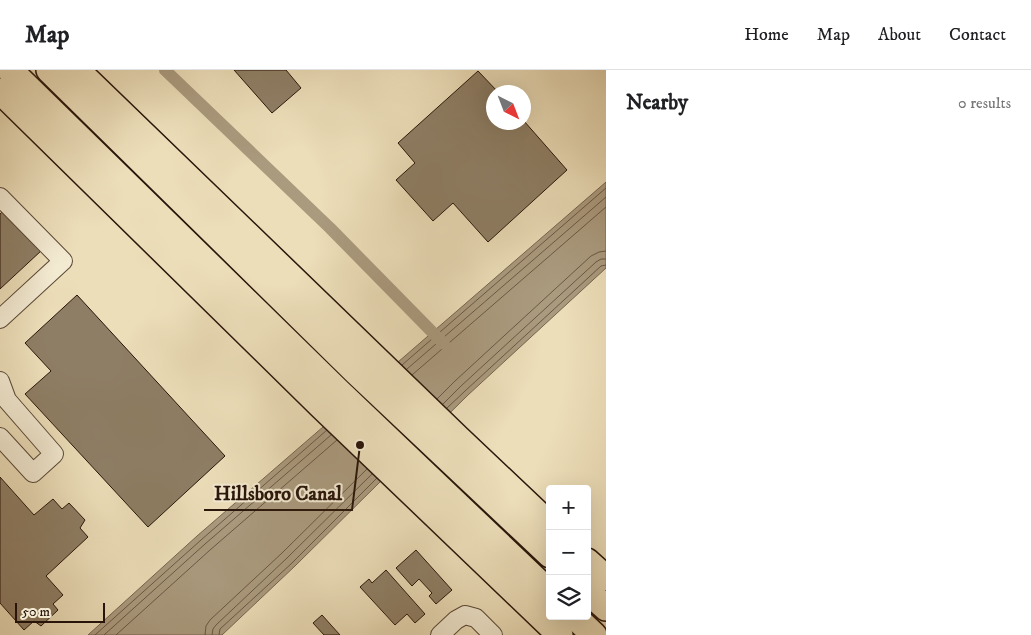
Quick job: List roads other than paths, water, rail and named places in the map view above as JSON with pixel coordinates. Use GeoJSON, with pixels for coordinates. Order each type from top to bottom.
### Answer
{"type":"FeatureCollection","features":[{"type":"Feature","properties":{"kind":"highway"},"geometry":{"type":"LineString","coordinates":[[10,70],[329,398]]}},
{"type":"Feature","properties":{"kind":"highway"},"geometry":{"type":"LineString","coordinates":[[49,70],[450,445],[546,551]]}},
{"type":"Feature","properties":{"kind":"highway"},"geometry":{"type":"LineString","coordinates":[[77,70],[365,364]]}},
{"type":"Feature","properties":{"kind":"highway"},"geometry":{"type":"LineString","coordinates":[[0,91],[414,479],[560,635]]}},
{"type":"Feature","properties":{"kind":"highway"},"geometry":{"type":"LineString","coordinates":[[450,445],[546,522]]}},
{"type":"Feature","properties":{"kind":"highway"},"geometry":{"type":"LineString","coordinates":[[414,479],[546,590]]}},
{"type":"Feature","properties":{"kind":"highway"},"geometry":{"type":"LineString","coordinates":[[591,565],[606,578]]}},
{"type":"Feature","properties":{"kind":"highway"},"geometry":{"type":"LineString","coordinates":[[591,595],[606,608]]}},
{"type":"Feature","properties":{"kind":"highway"},"geometry":{"type":"LineString","coordinates":[[578,620],[594,635]]}},
{"type":"Feature","properties":{"kind":"street"},"geometry":{"type":"LineString","coordinates":[[0,197],[63,262],[0,319]]}},
{"type":"Feature","properties":{"kind":"street"},"geometry":{"type":"LineString","coordinates":[[0,381],[7,400],[54,454],[32,473],[0,437]]}},
{"type":"Feature","properties":{"kind":"street"},"geometry":{"type":"LineString","coordinates":[[440,635],[456,620],[466,615],[476,618],[494,635]]}},
{"type":"Feature","properties":{"kind":"water"},"geometry":{"type":"Polygon","coordinates":[[[606,182],[606,268],[468,395],[295,566],[222,635],[88,635],[197,536],[606,182]]]}},
{"type":"Feature","properties":{"kind":"waterway"},"geometry":{"type":"LineString","coordinates":[[165,70],[330,228],[444,344]]}},
{"type":"Feature","properties":{"kind":"place","name":"Hillsboro Canal"},"geometry":{"type":"Point","coordinates":[360,445]}}]}
